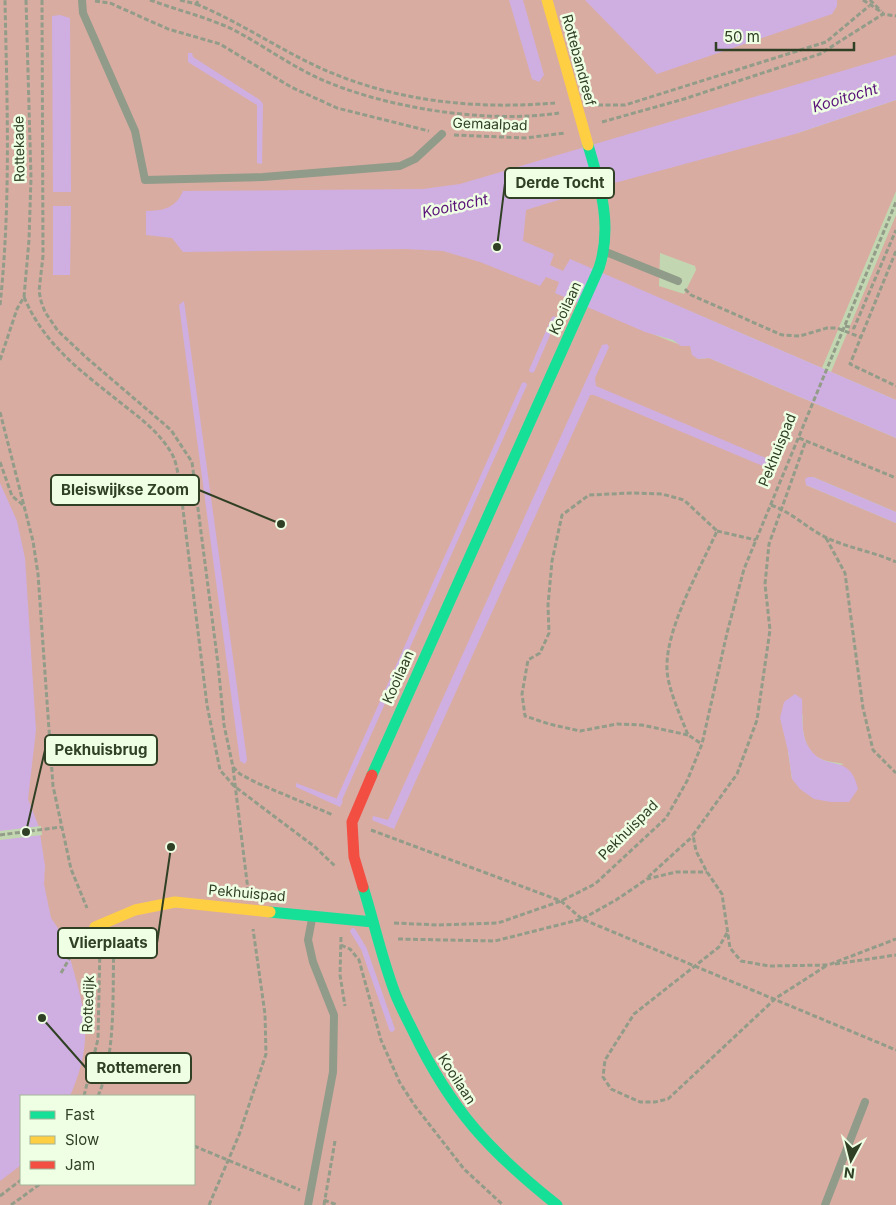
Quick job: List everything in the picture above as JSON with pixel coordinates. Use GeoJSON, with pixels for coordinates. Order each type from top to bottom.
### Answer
{"type":"FeatureCollection","features":[{"type":"Feature","properties":{"kind":"street","name":"Rottebandreef"},"geometry":{"type":"LineString","coordinates":[[547,0],[584,133]]}},
{"type":"Feature","properties":{"kind":"street","name":"Kooilaan"},"geometry":{"type":"LineString","coordinates":[[557,1205],[511,1168],[486,1143],[460,1112],[432,1071],[395,994],[354,857],[352,822],[398,713],[605,251],[606,214],[584,133]]}},
{"type":"Feature","properties":{"kind":"street","name":"Pekhuispad"},"geometry":{"type":"LineString","coordinates":[[95,927],[135,910],[175,902],[313,914],[373,922]]}},
{"type":"Feature","properties":{"kind":"lane"},"geometry":{"type":"LineString","coordinates":[[82,0],[83,13],[135,131],[145,180],[263,176],[400,166],[416,159],[442,134]]}},
{"type":"Feature","properties":{"kind":"lane"},"geometry":{"type":"LineString","coordinates":[[605,251],[678,281]]}},
{"type":"Feature","properties":{"kind":"lane"},"geometry":{"type":"LineString","coordinates":[[308,1205],[333,1072],[334,1015],[312,962],[308,940],[313,914]]}},
{"type":"Feature","properties":{"kind":"lane"},"geometry":{"type":"LineString","coordinates":[[824,1205],[865,1102]]}},
{"type":"Feature","properties":{"kind":"path"},"geometry":{"type":"LineString","coordinates":[[0,305],[8,176],[5,0]]}},
{"type":"Feature","properties":{"kind":"path","name":"Rottekade"},"geometry":{"type":"LineString","coordinates":[[24,297],[29,240],[31,178],[26,0]]}},
{"type":"Feature","properties":{"kind":"path"},"geometry":{"type":"LineString","coordinates":[[42,0],[43,256],[39,291],[44,312],[58,331],[88,360],[171,430],[192,462],[224,725],[233,767],[265,1014],[266,1054],[255,1090],[209,1205]]}},
{"type":"Feature","properties":{"kind":"path","name":"Gemaalpad"},"geometry":{"type":"LineString","coordinates":[[87,0],[110,2],[168,29],[220,44],[291,87],[337,108],[442,134],[484,138],[524,138],[584,133],[820,54],[883,14]]}},
{"type":"Feature","properties":{"kind":"path"},"geometry":{"type":"LineString","coordinates":[[150,0],[231,29],[319,78],[380,100],[412,107],[513,115],[576,104]]}},
{"type":"Feature","properties":{"kind":"path"},"geometry":{"type":"LineString","coordinates":[[180,0],[196,4],[248,28],[326,70],[384,90],[417,98],[484,105],[522,106],[561,102],[625,105],[826,42],[870,6]]}},
{"type":"Feature","properties":{"kind":"path"},"geometry":{"type":"LineString","coordinates":[[196,4],[199,0]]}},
{"type":"Feature","properties":{"kind":"path"},"geometry":{"type":"LineString","coordinates":[[863,0],[883,14],[896,16]]}},
{"type":"Feature","properties":{"kind":"path"},"geometry":{"type":"LineString","coordinates":[[870,0],[883,14]]}},
{"type":"Feature","properties":{"kind":"path","name":"Pekhuispad"},"geometry":{"type":"LineString","coordinates":[[373,922],[438,925],[498,923],[561,900],[595,884],[666,818],[687,781],[702,744],[726,633],[744,569],[896,202]]}},
{"type":"Feature","properties":{"kind":"path"},"geometry":{"type":"LineString","coordinates":[[678,281],[691,295],[782,335],[800,336],[827,328],[854,328],[896,230]]}},
{"type":"Feature","properties":{"kind":"path"},"geometry":{"type":"LineString","coordinates":[[896,251],[850,364],[896,386]]}},
{"type":"Feature","properties":{"kind":"path"},"geometry":{"type":"LineString","coordinates":[[0,360],[24,297]]}},
{"type":"Feature","properties":{"kind":"path"},"geometry":{"type":"LineString","coordinates":[[24,297],[33,317],[49,341],[77,367],[153,428],[174,457],[180,485],[207,705],[220,770],[234,786],[315,847],[338,870]]}},
{"type":"Feature","properties":{"kind":"path"},"geometry":{"type":"LineString","coordinates":[[844,328],[860,337]]}},
{"type":"Feature","properties":{"kind":"path","name":"Rottedijk"},"geometry":{"type":"LineString","coordinates":[[0,412],[24,506],[38,574],[53,786],[71,869],[95,927],[100,947],[98,1039],[84,1095]]}},
{"type":"Feature","properties":{"kind":"path"},"geometry":{"type":"LineString","coordinates":[[799,438],[805,443],[825,448],[896,478]]}},
{"type":"Feature","properties":{"kind":"path"},"geometry":{"type":"LineString","coordinates":[[373,922],[390,938],[496,942],[582,919],[616,900],[646,879],[694,836],[737,774],[758,720],[770,630],[766,584],[769,544],[805,443]]}},
{"type":"Feature","properties":{"kind":"path"},"geometry":{"type":"LineString","coordinates":[[0,462],[12,496],[24,506]]}},
{"type":"Feature","properties":{"kind":"path"},"geometry":{"type":"LineString","coordinates":[[702,744],[688,735],[642,725],[617,724],[580,731],[525,716],[522,694],[528,660],[540,653],[549,633],[548,605],[552,561],[562,515],[589,495],[662,494],[684,500],[717,531],[756,540]]}},
{"type":"Feature","properties":{"kind":"path"},"geometry":{"type":"LineString","coordinates":[[770,505],[781,509],[826,538],[872,552],[896,562]]}},
{"type":"Feature","properties":{"kind":"path"},"geometry":{"type":"LineString","coordinates":[[688,735],[667,670],[672,632],[685,599],[717,531]]}},
{"type":"Feature","properties":{"kind":"path"},"geometry":{"type":"LineString","coordinates":[[826,538],[845,573],[863,708],[873,750],[896,773]]}},
{"type":"Feature","properties":{"kind":"path"},"geometry":{"type":"LineString","coordinates":[[233,767],[240,774],[257,782],[352,822],[561,900],[582,919],[776,998],[896,1050]]}},
{"type":"Feature","properties":{"kind":"path"},"geometry":{"type":"LineString","coordinates":[[0,836],[61,828]]}},
{"type":"Feature","properties":{"kind":"path"},"geometry":{"type":"LineString","coordinates":[[694,836],[696,851],[722,894],[730,948],[741,961],[769,966],[828,965],[896,955]]}},
{"type":"Feature","properties":{"kind":"path"},"geometry":{"type":"LineString","coordinates":[[646,879],[676,872],[707,872]]}},
{"type":"Feature","properties":{"kind":"path"},"geometry":{"type":"LineString","coordinates":[[98,1095],[103,1085],[110,1053],[113,919]]}},
{"type":"Feature","properties":{"kind":"path"},"geometry":{"type":"LineString","coordinates":[[727,933],[719,947],[634,1014],[604,1060],[603,1077],[611,1089],[640,1102],[655,1102],[668,1099],[776,998],[828,965],[896,939]]}},
{"type":"Feature","properties":{"kind":"path"},"geometry":{"type":"LineString","coordinates":[[341,945],[350,949],[359,960],[380,1040],[400,1082],[415,1106],[464,1169],[503,1205]]}},
{"type":"Feature","properties":{"kind":"path"},"geometry":{"type":"LineString","coordinates":[[61,972],[76,947]]}},
{"type":"Feature","properties":{"kind":"path"},"geometry":{"type":"LineString","coordinates":[[195,1146],[337,1205]]}},
{"type":"Feature","properties":{"kind":"path"},"geometry":{"type":"LineString","coordinates":[[0,1196],[20,1181]]}},
{"type":"Feature","properties":{"kind":"path"},"geometry":{"type":"LineString","coordinates":[[11,1205],[39,1185]]}},
{"type":"Feature","properties":{"kind":"shaded area"},"geometry":{"type":"Polygon","coordinates":[[[0,0],[896,0],[896,72],[795,134],[896,100],[896,191],[822,368],[659,298],[650,333],[675,343],[690,346],[698,359],[709,358],[896,438],[896,512],[813,477],[806,485],[896,523],[896,1205],[0,1205],[0,1143],[20,1115],[20,1185],[195,1185],[195,1095],[34,1095],[0,733],[0,0]],[[660,253],[659,286],[684,294],[696,270],[695,266],[660,253]],[[803,714],[788,751],[792,779],[844,764],[828,761],[814,755],[807,745],[803,726],[803,714]]]}},
{"type":"Feature","properties":{"kind":"shaded area"},"geometry":{"type":"Polygon","coordinates":[[[896,215],[896,400],[831,372],[896,215]]]}},
{"type":"Feature","properties":{"kind":"water"},"geometry":{"type":"Polygon","coordinates":[[[509,0],[523,0],[544,75],[539,82],[532,79],[509,0]]]}},
{"type":"Feature","properties":{"kind":"water"},"geometry":{"type":"Polygon","coordinates":[[[585,0],[837,0],[837,6],[832,14],[657,74],[585,0]]]}},
{"type":"Feature","properties":{"kind":"water"},"geometry":{"type":"Polygon","coordinates":[[[60,15],[70,18],[71,192],[53,192],[52,16],[60,15]]]}},
{"type":"Feature","properties":{"kind":"water"},"geometry":{"type":"Polygon","coordinates":[[[188,53],[192,53],[193,57],[260,100],[263,104],[262,164],[257,163],[257,105],[188,62],[188,53]]]}},
{"type":"Feature","properties":{"kind":"water","name":"Kooitocht"},"geometry":{"type":"Polygon","coordinates":[[[896,55],[896,100],[795,134],[607,185],[526,210],[523,241],[554,254],[550,265],[563,271],[570,259],[896,400],[896,438],[709,358],[698,359],[692,355],[690,346],[681,346],[673,340],[645,332],[555,293],[559,282],[546,277],[540,286],[480,262],[443,251],[405,249],[183,252],[172,238],[146,235],[146,211],[163,209],[173,205],[183,191],[423,189],[460,184],[896,55]]]}},
{"type":"Feature","properties":{"kind":"water"},"geometry":{"type":"Polygon","coordinates":[[[53,206],[71,206],[70,275],[53,275],[53,206]]]}},
{"type":"Feature","properties":{"kind":"water"},"geometry":{"type":"Polygon","coordinates":[[[184,301],[247,760],[245,764],[240,761],[179,305],[184,301]]]}},
{"type":"Feature","properties":{"kind":"water"},"geometry":{"type":"Polygon","coordinates":[[[607,344],[609,347],[595,378],[596,386],[766,458],[769,464],[765,467],[594,395],[590,395],[394,829],[372,820],[373,816],[388,820],[602,345],[607,344]]]}},
{"type":"Feature","properties":{"kind":"water"},"geometry":{"type":"Polygon","coordinates":[[[813,477],[896,512],[896,523],[806,485],[805,479],[813,477]]]}},
{"type":"Feature","properties":{"kind":"water"},"geometry":{"type":"Polygon","coordinates":[[[0,483],[17,521],[25,558],[36,730],[28,799],[39,827],[45,866],[44,884],[51,918],[64,937],[76,947],[70,958],[83,1012],[85,1043],[78,1077],[70,1095],[20,1095],[20,1166],[0,1181],[0,483]]]}},
{"type":"Feature","properties":{"kind":"water"},"geometry":{"type":"Polygon","coordinates":[[[795,694],[802,699],[803,731],[810,749],[823,760],[843,766],[849,770],[854,778],[858,789],[849,802],[831,802],[814,799],[800,789],[792,779],[780,718],[784,702],[795,694]]]}},
{"type":"Feature","properties":{"kind":"water"},"geometry":{"type":"Polygon","coordinates":[[[296,783],[343,801],[340,807],[296,787],[296,783]]]}},
{"type":"Feature","properties":{"kind":"pier"},"geometry":{"type":"Polygon","coordinates":[[[41,826],[42,835],[0,840],[0,831],[41,826]]]}},
{"type":"Feature","properties":{"kind":"waterway"},"geometry":{"type":"LineString","coordinates":[[532,370],[554,319]]}},
{"type":"Feature","properties":{"kind":"waterway"},"geometry":{"type":"LineString","coordinates":[[339,800],[524,385]]}},
{"type":"Feature","properties":{"kind":"waterway"},"geometry":{"type":"LineString","coordinates":[[353,931],[364,949],[392,1029]]}},
{"type":"Feature","properties":{"kind":"traffic: fast"},"geometry":{"type":"LineString","coordinates":[[372,775],[599,268],[603,252],[605,221],[597,175],[588,145]]}},
{"type":"Feature","properties":{"kind":"traffic: fast"},"geometry":{"type":"LineString","coordinates":[[363,887],[395,993],[427,1059],[442,1084],[457,1107],[492,1147],[511,1166],[557,1205]]}},
{"type":"Feature","properties":{"kind":"traffic: fast"},"geometry":{"type":"LineString","coordinates":[[270,912],[373,922]]}},
{"type":"Feature","properties":{"kind":"traffic: slow"},"geometry":{"type":"LineString","coordinates":[[547,0],[588,145]]}},
{"type":"Feature","properties":{"kind":"traffic: slow"},"geometry":{"type":"LineString","coordinates":[[95,927],[135,910],[175,902],[270,912]]}},
{"type":"Feature","properties":{"kind":"traffic: jam"},"geometry":{"type":"LineString","coordinates":[[363,887],[354,857],[352,822],[372,775]]}},
{"type":"Feature","properties":{"kind":"place","name":"Derde Tocht"},"geometry":{"type":"Point","coordinates":[497,247]}},
{"type":"Feature","properties":{"kind":"place","name":"Bleiswijkse Zoom"},"geometry":{"type":"Point","coordinates":[281,524]}},
{"type":"Feature","properties":{"kind":"place","name":"Pekhuisbrug"},"geometry":{"type":"Point","coordinates":[26,832]}},
{"type":"Feature","properties":{"kind":"place","name":"Vlierplaats"},"geometry":{"type":"Point","coordinates":[171,847]}},
{"type":"Feature","properties":{"kind":"place","name":"Rottemeren"},"geometry":{"type":"Point","coordinates":[42,1018]}}]}
